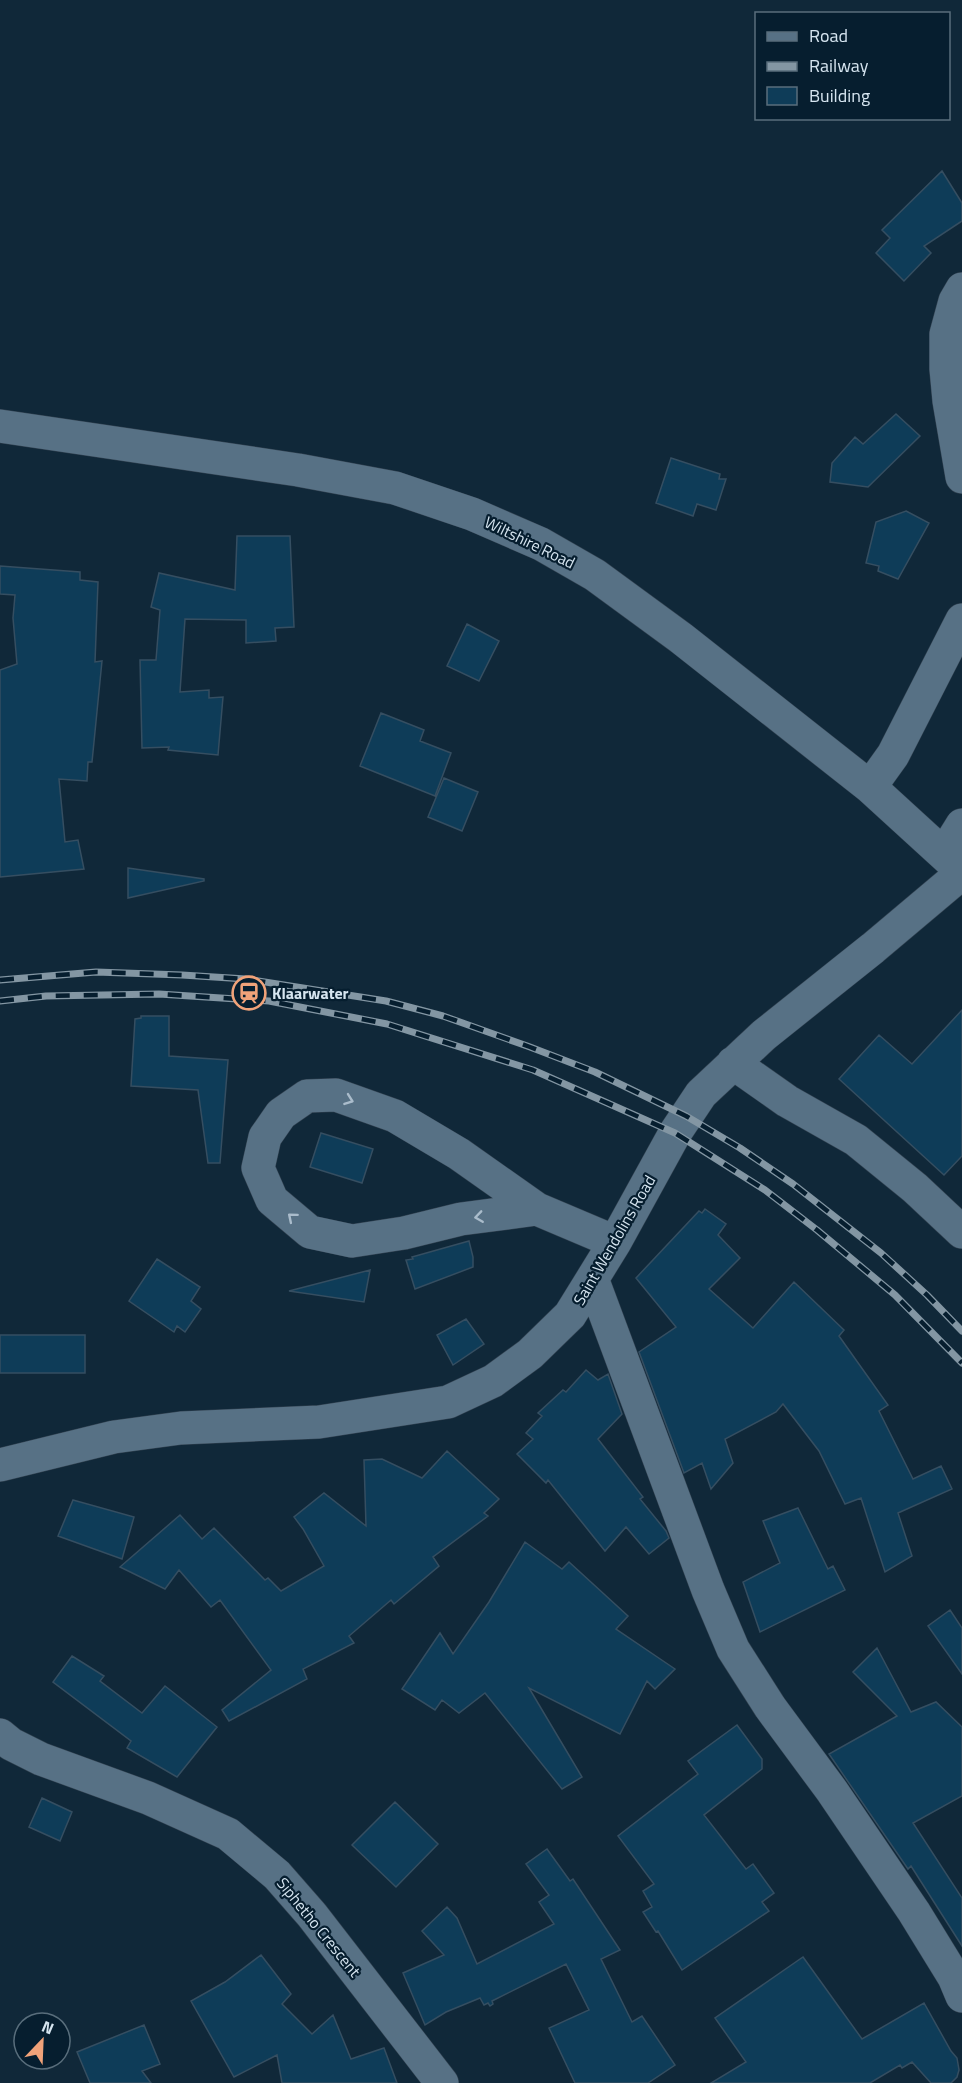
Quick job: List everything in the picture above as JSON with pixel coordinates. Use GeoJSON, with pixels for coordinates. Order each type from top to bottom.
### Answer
{"type":"FeatureCollection","features":[{"type":"Feature","properties":{"kind":"street"},"geometry":{"type":"LineString","coordinates":[[962,289],[955,301],[945,334],[949,401],[962,477]]}},
{"type":"Feature","properties":{"kind":"street","name":"Wiltshire Road"},"geometry":{"type":"LineString","coordinates":[[0,426],[298,470],[395,488],[472,514],[541,544],[595,576],[681,638],[870,786],[956,866]]}},
{"type":"Feature","properties":{"kind":"street"},"geometry":{"type":"LineString","coordinates":[[870,786],[893,755],[962,621]]}},
{"type":"Feature","properties":{"kind":"street","name":"Saint Wendolins Road"},"geometry":{"type":"LineString","coordinates":[[0,1465],[114,1437],[181,1428],[319,1422],[448,1402],[493,1382],[530,1354],[570,1315],[593,1281],[675,1133],[701,1094],[764,1035],[873,948],[956,866],[962,825]]}},
{"type":"Feature","properties":{"kind":"street"},"geometry":{"type":"LineString","coordinates":[[733,1063],[787,1101],[856,1140],[915,1188],[962,1232]]}},
{"type":"Feature","properties":{"kind":"street"},"geometry":{"type":"LineString","coordinates":[[537,1209],[461,1219],[404,1233],[352,1241],[310,1232],[272,1200],[258,1168],[266,1137],[281,1114],[307,1096],[336,1095],[395,1116],[459,1154],[537,1209],[615,1242]]}},
{"type":"Feature","properties":{"kind":"street"},"geometry":{"type":"LineString","coordinates":[[593,1281],[708,1590],[733,1649],[770,1707],[832,1791],[914,1912],[954,1977],[962,1996]]}},
{"type":"Feature","properties":{"kind":"street","name":"Siphetho Crescent"},"geometry":{"type":"LineString","coordinates":[[0,1735],[11,1744],[41,1759],[148,1798],[228,1834],[277,1875],[312,1915],[439,2082]]}},
{"type":"Feature","properties":{"kind":"building"},"geometry":{"type":"Polygon","coordinates":[[[942,171],[962,203],[962,221],[924,246],[931,253],[904,281],[876,253],[890,238],[882,230],[942,171]]]}},
{"type":"Feature","properties":{"kind":"building"},"geometry":{"type":"Polygon","coordinates":[[[896,414],[920,436],[868,487],[830,482],[832,463],[855,437],[863,444],[896,414]]]}},
{"type":"Feature","properties":{"kind":"building"},"geometry":{"type":"Polygon","coordinates":[[[671,458],[720,474],[719,479],[726,479],[716,510],[697,504],[693,516],[656,503],[671,458]]]}},
{"type":"Feature","properties":{"kind":"building"},"geometry":{"type":"Polygon","coordinates":[[[906,511],[929,523],[898,579],[878,571],[879,566],[866,563],[876,522],[906,511]]]}},
{"type":"Feature","properties":{"kind":"building"},"geometry":{"type":"Polygon","coordinates":[[[237,536],[290,536],[294,627],[275,628],[276,641],[246,643],[246,620],[185,619],[180,692],[209,690],[209,698],[223,697],[218,755],[168,750],[169,747],[142,748],[140,660],[156,660],[160,610],[151,607],[159,573],[235,590],[237,536]]]}},
{"type":"Feature","properties":{"kind":"building"},"geometry":{"type":"Polygon","coordinates":[[[0,566],[80,572],[80,580],[98,582],[95,662],[102,661],[92,762],[88,762],[87,781],[59,779],[65,842],[78,840],[84,869],[0,877],[0,670],[17,664],[13,618],[15,595],[0,594],[0,566]]]}},
{"type":"Feature","properties":{"kind":"building"},"geometry":{"type":"Polygon","coordinates":[[[467,624],[499,641],[479,681],[447,666],[467,624]]]}},
{"type":"Feature","properties":{"kind":"building"},"geometry":{"type":"Polygon","coordinates":[[[381,713],[424,730],[420,741],[451,753],[435,796],[360,766],[381,713]]]}},
{"type":"Feature","properties":{"kind":"building"},"geometry":{"type":"Polygon","coordinates":[[[444,778],[478,792],[462,831],[428,817],[444,778]]]}},
{"type":"Feature","properties":{"kind":"building"},"geometry":{"type":"Polygon","coordinates":[[[128,868],[204,879],[204,881],[128,898],[128,868]]]}},
{"type":"Feature","properties":{"kind":"building"},"geometry":{"type":"Polygon","coordinates":[[[962,1010],[962,1156],[944,1175],[839,1079],[879,1035],[912,1064],[962,1010]]]}},
{"type":"Feature","properties":{"kind":"building"},"geometry":{"type":"Polygon","coordinates":[[[141,1016],[169,1016],[169,1056],[228,1060],[220,1163],[208,1163],[198,1090],[131,1086],[135,1019],[141,1016]]]}},
{"type":"Feature","properties":{"kind":"building"},"geometry":{"type":"Polygon","coordinates":[[[321,1133],[373,1149],[362,1183],[310,1167],[321,1133]]]}},
{"type":"Feature","properties":{"kind":"building"},"geometry":{"type":"Polygon","coordinates":[[[705,1209],[726,1224],[718,1235],[740,1258],[709,1289],[753,1328],[794,1282],[844,1330],[839,1336],[888,1405],[879,1411],[913,1479],[941,1466],[952,1489],[898,1513],[912,1556],[885,1572],[861,1498],[845,1504],[819,1451],[783,1404],[776,1412],[725,1439],[733,1463],[711,1489],[702,1463],[684,1473],[639,1352],[676,1327],[636,1278],[699,1211],[702,1213],[705,1209]]]}},
{"type":"Feature","properties":{"kind":"building"},"geometry":{"type":"Polygon","coordinates":[[[469,1241],[473,1267],[415,1289],[406,1260],[469,1241]]]}},
{"type":"Feature","properties":{"kind":"building"},"geometry":{"type":"Polygon","coordinates":[[[157,1259],[200,1287],[191,1301],[201,1309],[185,1332],[177,1326],[174,1332],[129,1301],[157,1259]]]}},
{"type":"Feature","properties":{"kind":"building"},"geometry":{"type":"Polygon","coordinates":[[[370,1270],[364,1302],[289,1291],[370,1270]]]}},
{"type":"Feature","properties":{"kind":"building"},"geometry":{"type":"Polygon","coordinates":[[[466,1319],[484,1344],[453,1365],[437,1335],[466,1319]]]}},
{"type":"Feature","properties":{"kind":"building"},"geometry":{"type":"Polygon","coordinates":[[[0,1335],[85,1335],[85,1373],[0,1373],[0,1335]]]}},
{"type":"Feature","properties":{"kind":"building"},"geometry":{"type":"Polygon","coordinates":[[[586,1370],[598,1380],[608,1374],[622,1414],[598,1439],[643,1497],[640,1499],[669,1538],[649,1554],[626,1527],[605,1551],[548,1480],[546,1483],[517,1454],[533,1439],[526,1433],[542,1416],[538,1413],[563,1390],[566,1392],[586,1370]]]}},
{"type":"Feature","properties":{"kind":"building"},"geometry":{"type":"Polygon","coordinates":[[[447,1451],[499,1499],[484,1513],[488,1516],[433,1557],[439,1566],[394,1604],[391,1600],[349,1636],[354,1643],[303,1669],[307,1679],[229,1721],[222,1710],[271,1670],[220,1600],[211,1607],[179,1570],[165,1589],[120,1567],[180,1515],[202,1539],[214,1528],[265,1580],[268,1578],[281,1591],[324,1566],[294,1517],[324,1493],[366,1526],[364,1460],[382,1459],[422,1478],[447,1451]]]}},
{"type":"Feature","properties":{"kind":"building"},"geometry":{"type":"Polygon","coordinates":[[[73,1500],[134,1517],[122,1559],[58,1536],[73,1500]]]}},
{"type":"Feature","properties":{"kind":"building"},"geometry":{"type":"Polygon","coordinates":[[[798,1508],[828,1569],[833,1566],[845,1590],[760,1632],[743,1582],[780,1563],[763,1521],[798,1508]]]}},
{"type":"Feature","properties":{"kind":"building"},"geometry":{"type":"Polygon","coordinates":[[[525,1542],[562,1569],[569,1562],[628,1616],[616,1629],[675,1669],[655,1689],[647,1681],[620,1734],[529,1688],[582,1777],[562,1789],[485,1693],[459,1713],[442,1700],[435,1710],[402,1689],[440,1633],[453,1654],[489,1602],[525,1542]]]}},
{"type":"Feature","properties":{"kind":"building"},"geometry":{"type":"Polygon","coordinates":[[[950,1610],[962,1628],[962,1674],[928,1626],[950,1610]]]}},
{"type":"Feature","properties":{"kind":"building"},"geometry":{"type":"Polygon","coordinates":[[[877,1648],[911,1712],[936,1702],[962,1727],[962,1796],[913,1823],[962,1898],[962,1946],[911,1866],[908,1869],[829,1754],[897,1716],[853,1672],[877,1648]]]}},
{"type":"Feature","properties":{"kind":"building"},"geometry":{"type":"Polygon","coordinates":[[[72,1656],[104,1676],[100,1681],[142,1713],[165,1686],[217,1727],[177,1777],[127,1748],[131,1741],[53,1682],[72,1656]]]}},
{"type":"Feature","properties":{"kind":"building"},"geometry":{"type":"Polygon","coordinates":[[[737,1725],[762,1759],[762,1769],[704,1815],[746,1869],[753,1864],[774,1893],[762,1902],[769,1911],[682,1970],[658,1931],[656,1932],[643,1912],[652,1907],[643,1891],[654,1884],[618,1836],[698,1774],[688,1761],[737,1725]]]}},
{"type":"Feature","properties":{"kind":"building"},"geometry":{"type":"Polygon","coordinates":[[[42,1798],[72,1812],[60,1841],[29,1827],[42,1798]]]}},
{"type":"Feature","properties":{"kind":"building"},"geometry":{"type":"Polygon","coordinates":[[[395,1802],[438,1844],[396,1887],[352,1845],[395,1802]]]}},
{"type":"Feature","properties":{"kind":"building"},"geometry":{"type":"Polygon","coordinates":[[[547,1849],[570,1881],[573,1879],[620,1950],[601,1959],[632,2022],[642,2016],[675,2065],[648,2083],[575,2083],[549,2028],[589,2010],[566,1964],[492,2001],[493,2004],[490,2006],[488,2003],[484,2005],[480,1998],[446,2012],[425,2025],[403,1973],[444,1955],[422,1931],[447,1907],[457,1918],[477,1964],[554,1924],[539,1902],[549,1895],[526,1864],[547,1849]]]}},
{"type":"Feature","properties":{"kind":"building"},"geometry":{"type":"Polygon","coordinates":[[[261,1955],[291,1994],[282,2004],[312,2034],[333,2015],[351,2059],[384,2048],[397,2083],[282,2083],[277,2055],[234,2077],[191,2001],[225,1982],[261,1955]]]}},
{"type":"Feature","properties":{"kind":"building"},"geometry":{"type":"Polygon","coordinates":[[[803,1957],[862,2039],[924,2003],[957,2058],[959,2070],[957,2077],[951,2083],[931,2083],[912,2062],[902,2068],[900,2065],[870,2083],[711,2083],[746,2062],[715,2018],[803,1957]]]}},
{"type":"Feature","properties":{"kind":"building"},"geometry":{"type":"Polygon","coordinates":[[[144,2025],[160,2064],[142,2071],[151,2083],[90,2083],[77,2052],[144,2025]]]}},
{"type":"Feature","properties":{"kind":"railway"},"geometry":{"type":"LineString","coordinates":[[0,980],[96,972],[246,979],[386,1001],[443,1016],[530,1047],[595,1072],[686,1116],[740,1148],[793,1184],[881,1253],[962,1331]]}},
{"type":"Feature","properties":{"kind":"railway"},"geometry":{"type":"LineString","coordinates":[[0,1001],[46,996],[159,994],[269,1001],[387,1024],[533,1070],[675,1133],[765,1190],[895,1295],[962,1363]]}},
{"type":"Feature","properties":{"kind":"place","name":"Klaarwater"},"geometry":{"type":"Point","coordinates":[249,993]}}]}
